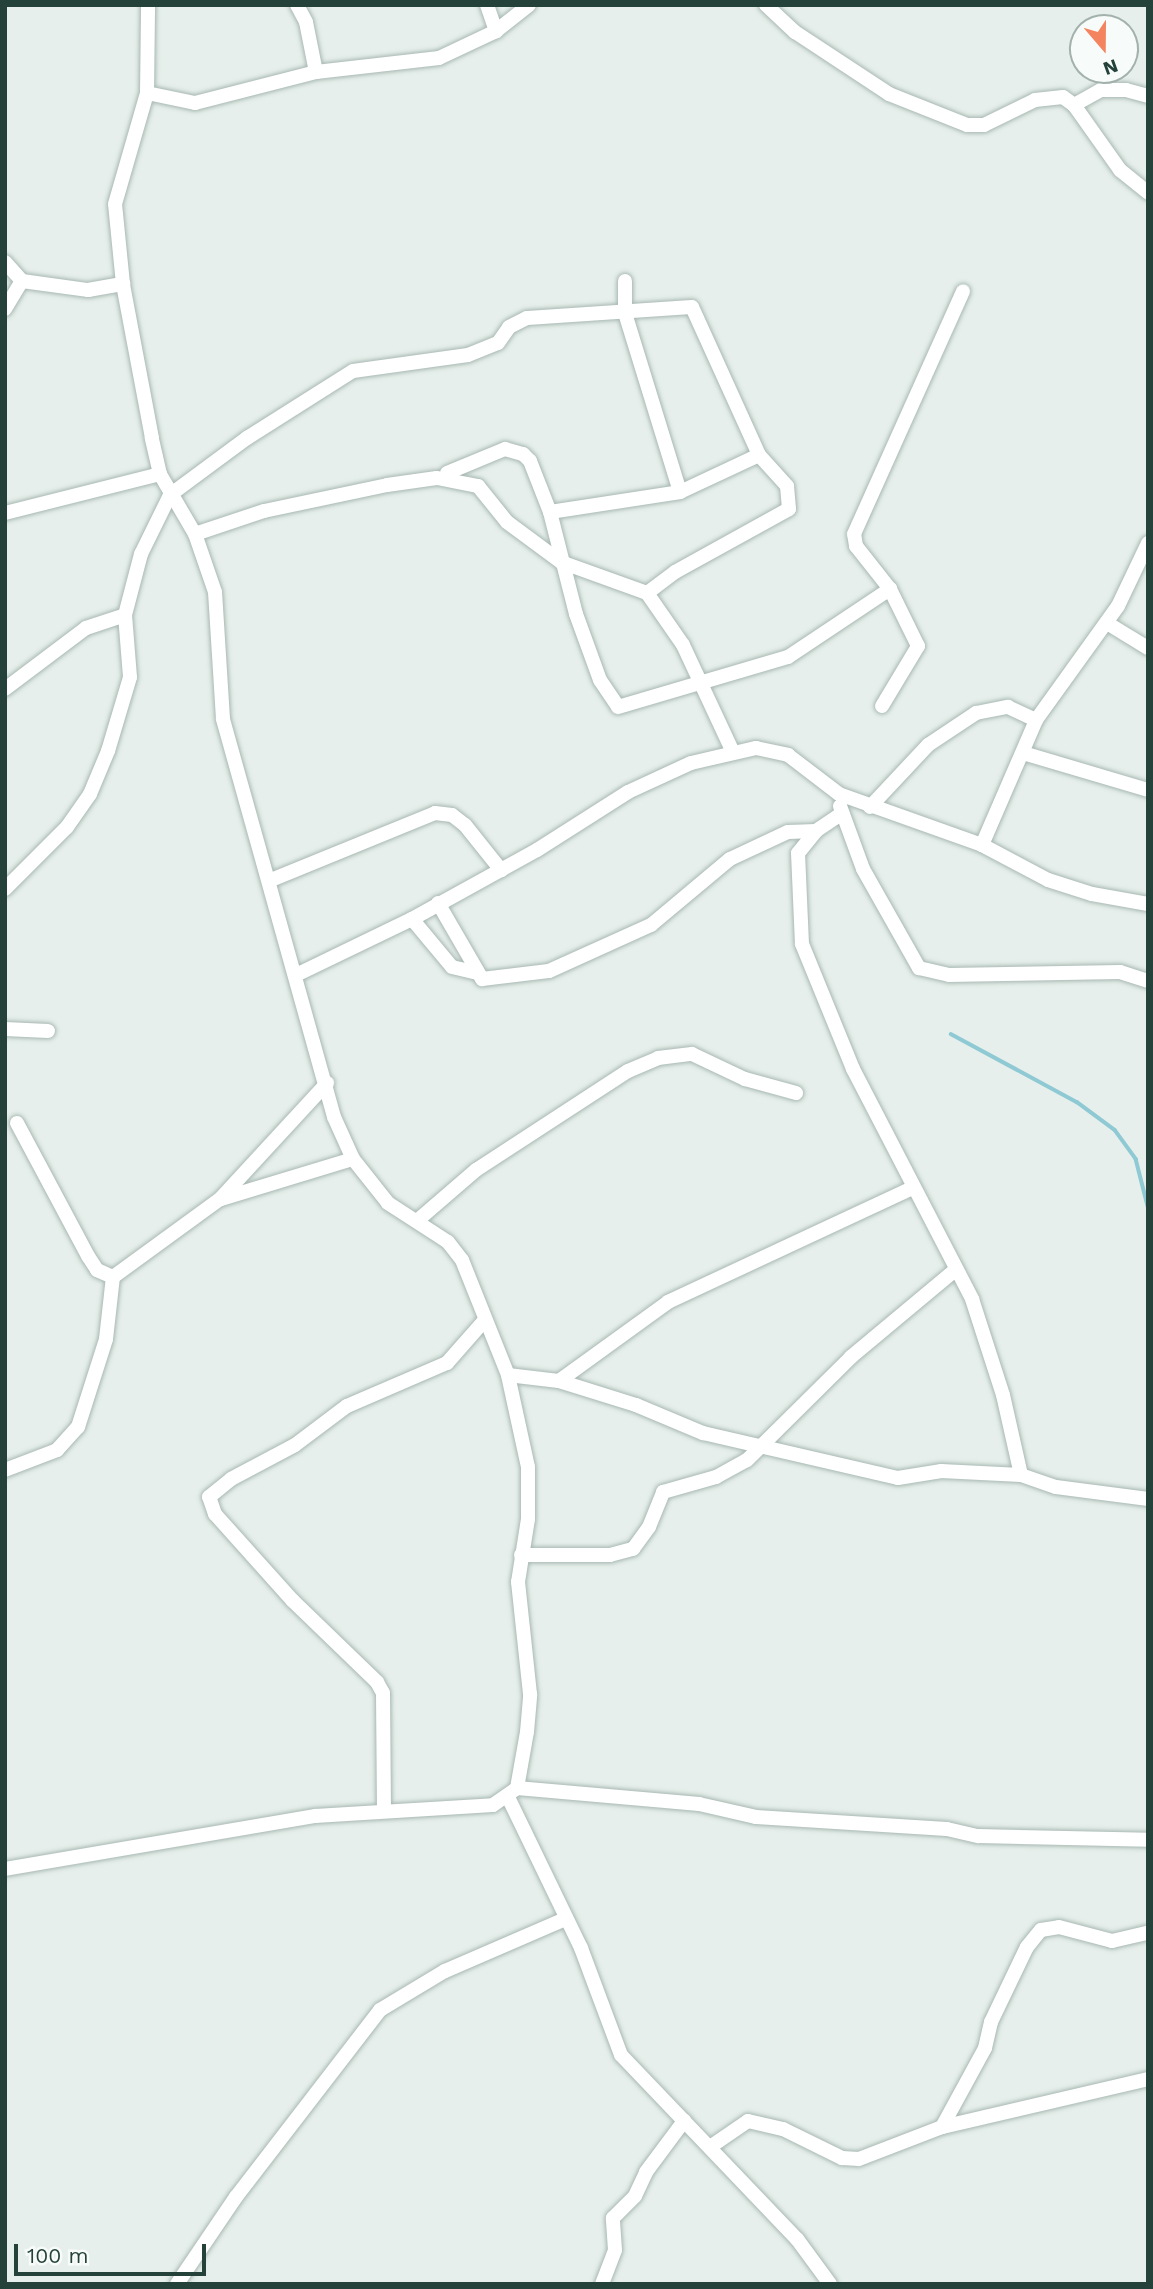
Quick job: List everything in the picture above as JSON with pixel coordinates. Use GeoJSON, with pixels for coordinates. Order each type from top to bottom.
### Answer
{"type":"FeatureCollection","features":[{"type":"Feature","properties":{"kind":"street"},"geometry":{"type":"LineString","coordinates":[[148,5],[147,93],[115,204],[123,285],[160,474],[195,534],[215,592],[223,719],[271,880],[327,1083],[334,1118],[353,1159],[388,1203],[448,1242],[462,1260],[484,1321],[508,1375],[528,1467],[528,1518],[518,1582],[530,1694],[513,1793],[565,1919],[590,1969],[613,2042],[797,2239],[830,2284]]}},
{"type":"Feature","properties":{"kind":"street"},"geometry":{"type":"LineString","coordinates":[[297,5],[306,22],[316,72]]}},
{"type":"Feature","properties":{"kind":"street"},"geometry":{"type":"LineString","coordinates":[[487,5],[496,32]]}},
{"type":"Feature","properties":{"kind":"street"},"geometry":{"type":"LineString","coordinates":[[147,93],[195,103],[316,72],[439,58],[496,32],[529,5]]}},
{"type":"Feature","properties":{"kind":"street"},"geometry":{"type":"LineString","coordinates":[[766,5],[795,32],[889,94],[956,122],[984,125],[1051,96],[1074,105],[1120,170],[1148,192]]}},
{"type":"Feature","properties":{"kind":"street"},"geometry":{"type":"LineString","coordinates":[[1074,105],[1101,90],[1126,90],[1148,96]]}},
{"type":"Feature","properties":{"kind":"street"},"geometry":{"type":"LineString","coordinates":[[5,262],[22,281],[64,289],[123,285]]}},
{"type":"Feature","properties":{"kind":"street"},"geometry":{"type":"LineString","coordinates":[[5,309],[22,281]]}},
{"type":"Feature","properties":{"kind":"street"},"geometry":{"type":"LineString","coordinates":[[625,281],[625,313],[680,492]]}},
{"type":"Feature","properties":{"kind":"street"},"geometry":{"type":"LineString","coordinates":[[882,706],[918,646],[890,589],[856,546],[854,534],[963,292]]}},
{"type":"Feature","properties":{"kind":"street"},"geometry":{"type":"LineString","coordinates":[[5,888],[67,827],[90,794],[123,709],[130,677],[125,615],[141,554],[170,495],[247,438],[353,371],[468,355],[498,343],[509,327],[527,318],[692,307],[759,455],[787,486],[789,509],[675,572],[647,593]]}},
{"type":"Feature","properties":{"kind":"street"},"geometry":{"type":"LineString","coordinates":[[447,473],[487,453],[518,451],[530,461],[550,512],[561,562],[612,703],[627,705],[788,657],[890,589]]}},
{"type":"Feature","properties":{"kind":"street"},"geometry":{"type":"LineString","coordinates":[[550,512],[680,492],[759,455]]}},
{"type":"Feature","properties":{"kind":"street"},"geometry":{"type":"LineString","coordinates":[[5,513],[160,474]]}},
{"type":"Feature","properties":{"kind":"street"},"geometry":{"type":"LineString","coordinates":[[195,534],[332,495],[450,478],[478,486],[507,522],[561,562],[647,593],[669,622],[702,682],[732,750]]}},
{"type":"Feature","properties":{"kind":"street"},"geometry":{"type":"LineString","coordinates":[[982,845],[1036,720],[1107,623],[1147,547]]}},
{"type":"Feature","properties":{"kind":"street"},"geometry":{"type":"LineString","coordinates":[[5,689],[86,628],[125,615]]}},
{"type":"Feature","properties":{"kind":"street"},"geometry":{"type":"LineString","coordinates":[[1107,623],[1148,648]]}},
{"type":"Feature","properties":{"kind":"street"},"geometry":{"type":"LineString","coordinates":[[870,807],[928,745],[976,713],[1008,707],[1036,720]]}},
{"type":"Feature","properties":{"kind":"street"},"geometry":{"type":"LineString","coordinates":[[296,975],[412,919],[501,870],[628,792],[691,763],[732,750],[756,748],[789,755],[839,794],[982,845],[1048,880],[1092,894],[1147,905]]}},
{"type":"Feature","properties":{"kind":"street"},"geometry":{"type":"LineString","coordinates":[[1023,753],[1148,789]]}},
{"type":"Feature","properties":{"kind":"street"},"geometry":{"type":"LineString","coordinates":[[839,794],[841,814],[863,869],[919,968],[949,975],[1120,972],[1148,981]]}},
{"type":"Feature","properties":{"kind":"street"},"geometry":{"type":"LineString","coordinates":[[271,880],[435,813],[452,815],[465,825],[501,870]]}},
{"type":"Feature","properties":{"kind":"street"},"geometry":{"type":"LineString","coordinates":[[841,814],[816,831],[797,853],[802,944],[853,1069],[955,1270],[972,1298],[1003,1395],[1021,1475]]}},
{"type":"Feature","properties":{"kind":"street"},"geometry":{"type":"LineString","coordinates":[[438,903],[477,973],[487,982],[548,971],[650,925],[730,859],[788,832],[816,831]]}},
{"type":"Feature","properties":{"kind":"street"},"geometry":{"type":"LineString","coordinates":[[412,919],[452,967],[477,973]]}},
{"type":"Feature","properties":{"kind":"street"},"geometry":{"type":"LineString","coordinates":[[5,1030],[48,1031]]}},
{"type":"Feature","properties":{"kind":"street"},"geometry":{"type":"LineString","coordinates":[[418,1220],[476,1170],[628,1071],[658,1058],[692,1054],[745,1079],[796,1093]]}},
{"type":"Feature","properties":{"kind":"street"},"geometry":{"type":"LineString","coordinates":[[5,1470],[58,1450],[78,1427],[106,1339],[113,1277],[220,1199],[327,1083]]}},
{"type":"Feature","properties":{"kind":"street"},"geometry":{"type":"LineString","coordinates":[[17,1123],[88,1256],[97,1269],[113,1277]]}},
{"type":"Feature","properties":{"kind":"street"},"geometry":{"type":"LineString","coordinates":[[220,1199],[353,1159]]}},
{"type":"Feature","properties":{"kind":"street"},"geometry":{"type":"LineString","coordinates":[[559,1381],[668,1302],[913,1188]]}},
{"type":"Feature","properties":{"kind":"street"},"geometry":{"type":"LineString","coordinates":[[522,1555],[610,1555],[633,1549],[649,1527],[663,1492],[716,1478],[765,1445],[851,1357],[955,1270]]}},
{"type":"Feature","properties":{"kind":"street"},"geometry":{"type":"LineString","coordinates":[[384,1810],[383,1693],[377,1682],[293,1601],[215,1514],[209,1497],[231,1479],[295,1445],[347,1406],[447,1363],[484,1321]]}},
{"type":"Feature","properties":{"kind":"street"},"geometry":{"type":"LineString","coordinates":[[508,1375],[559,1381],[636,1405],[703,1433],[765,1445],[898,1478],[941,1471],[1021,1475],[1056,1487],[1148,1499]]}},
{"type":"Feature","properties":{"kind":"street"},"geometry":{"type":"LineString","coordinates":[[5,1869],[211,1831],[384,1810],[482,1807],[513,1793],[699,1804],[756,1817],[947,1829],[978,1836],[1148,1840]]}},
{"type":"Feature","properties":{"kind":"street"},"geometry":{"type":"LineString","coordinates":[[177,2284],[236,2197],[380,2010],[445,1971],[565,1919]]}},
{"type":"Feature","properties":{"kind":"street"},"geometry":{"type":"LineString","coordinates":[[942,2127],[985,2048],[991,2022],[1027,1947],[1041,1930],[1059,1927],[1112,1941],[1148,1933]]}},
{"type":"Feature","properties":{"kind":"street"},"geometry":{"type":"LineString","coordinates":[[710,2147],[748,2121],[783,2129],[851,2160],[942,2127],[1148,2079]]}},
{"type":"Feature","properties":{"kind":"street"},"geometry":{"type":"LineString","coordinates":[[602,2284],[615,2250],[613,2218],[635,2196],[646,2172],[684,2121]]}},
{"type":"Feature","properties":{"kind":"waterway"},"geometry":{"type":"LineString","coordinates":[[951,1034],[1077,1102],[1115,1130],[1136,1159],[1148,1206]]}}]}
